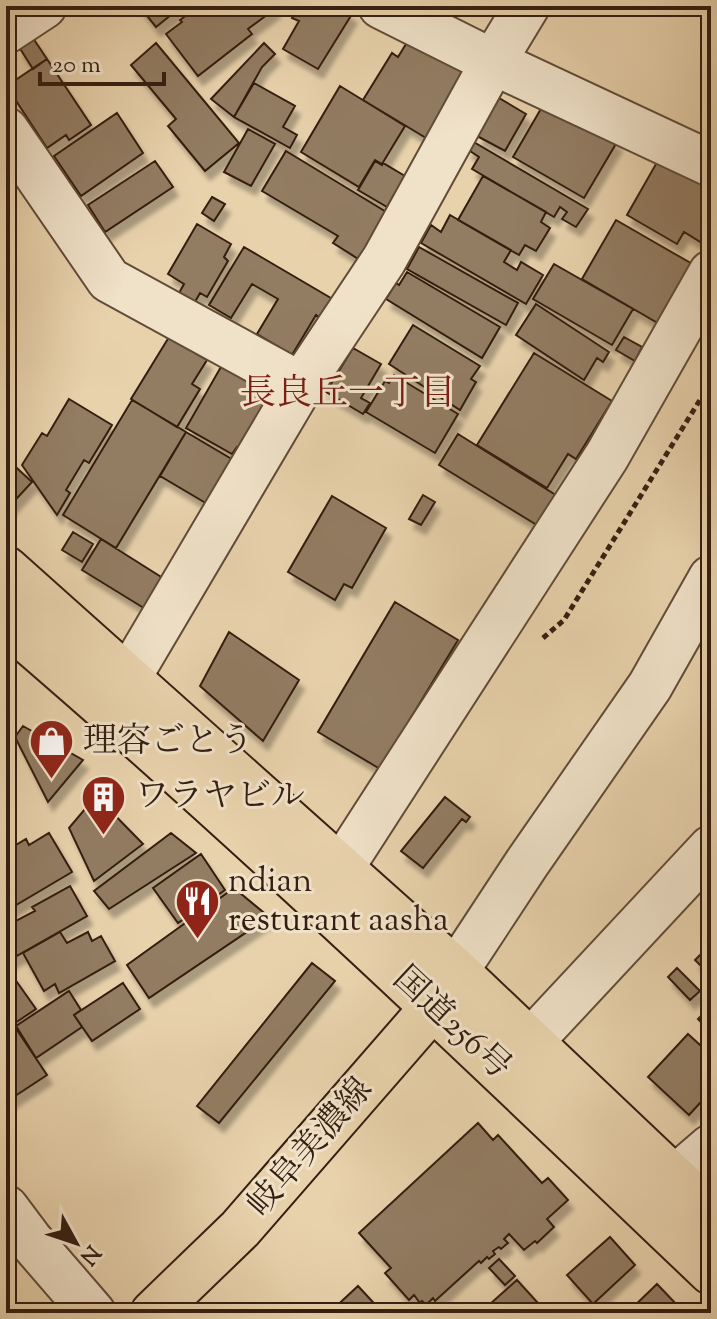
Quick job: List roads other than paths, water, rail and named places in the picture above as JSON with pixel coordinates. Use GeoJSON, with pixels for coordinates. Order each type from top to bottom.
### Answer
{"type":"FeatureCollection","features":[{"type":"Feature","properties":{"kind":"main road","name":"国道256号"},"geometry":{"type":"LineString","coordinates":[[6,569],[341,868],[445,989],[711,1272]]}},
{"type":"Feature","properties":{"kind":"main road","name":"国道256号"},"geometry":{"type":"LineString","coordinates":[[6,622],[445,989],[531,1041],[711,1213]]}},
{"type":"Feature","properties":{"kind":"main road","name":"岐阜美濃線"},"geometry":{"type":"LineString","coordinates":[[153,1313],[240,1229],[445,989]]}},
{"type":"Feature","properties":{"kind":"street"},"geometry":{"type":"LineString","coordinates":[[6,31],[44,6]]}},
{"type":"Feature","properties":{"kind":"street"},"geometry":{"type":"LineString","coordinates":[[381,6],[711,164]]}},
{"type":"Feature","properties":{"kind":"street"},"geometry":{"type":"LineString","coordinates":[[128,678],[301,385],[384,260],[527,6]]}},
{"type":"Feature","properties":{"kind":"street"},"geometry":{"type":"LineString","coordinates":[[6,130],[109,280],[301,385]]}},
{"type":"Feature","properties":{"kind":"street"},"geometry":{"type":"LineString","coordinates":[[341,868],[607,456],[711,273]]}},
{"type":"Feature","properties":{"kind":"street"},"geometry":{"type":"LineString","coordinates":[[445,989],[527,863],[650,686],[711,578]]}},
{"type":"Feature","properties":{"kind":"street"},"geometry":{"type":"LineString","coordinates":[[531,1041],[711,848]]}},
{"type":"Feature","properties":{"kind":"street"},"geometry":{"type":"LineString","coordinates":[[675,1178],[711,1147]]}},
{"type":"Feature","properties":{"kind":"street"},"geometry":{"type":"LineString","coordinates":[[6,1208],[93,1313]]}},
{"type":"Feature","properties":{"kind":"place","name":"理容ごとう"},"geometry":{"type":"Point","coordinates":[52,781]}},
{"type":"Feature","properties":{"kind":"place","name":"ワラヤビル"},"geometry":{"type":"Point","coordinates":[104,836]}},
{"type":"Feature","properties":{"kind":"place","name":"ndian resturant aasha"},"geometry":{"type":"Point","coordinates":[197,941]}},
{"type":"Feature","properties":{"kind":"district","name":"長良丘一丁目"},"geometry":{"type":"Point","coordinates":[348,395]}}]}
